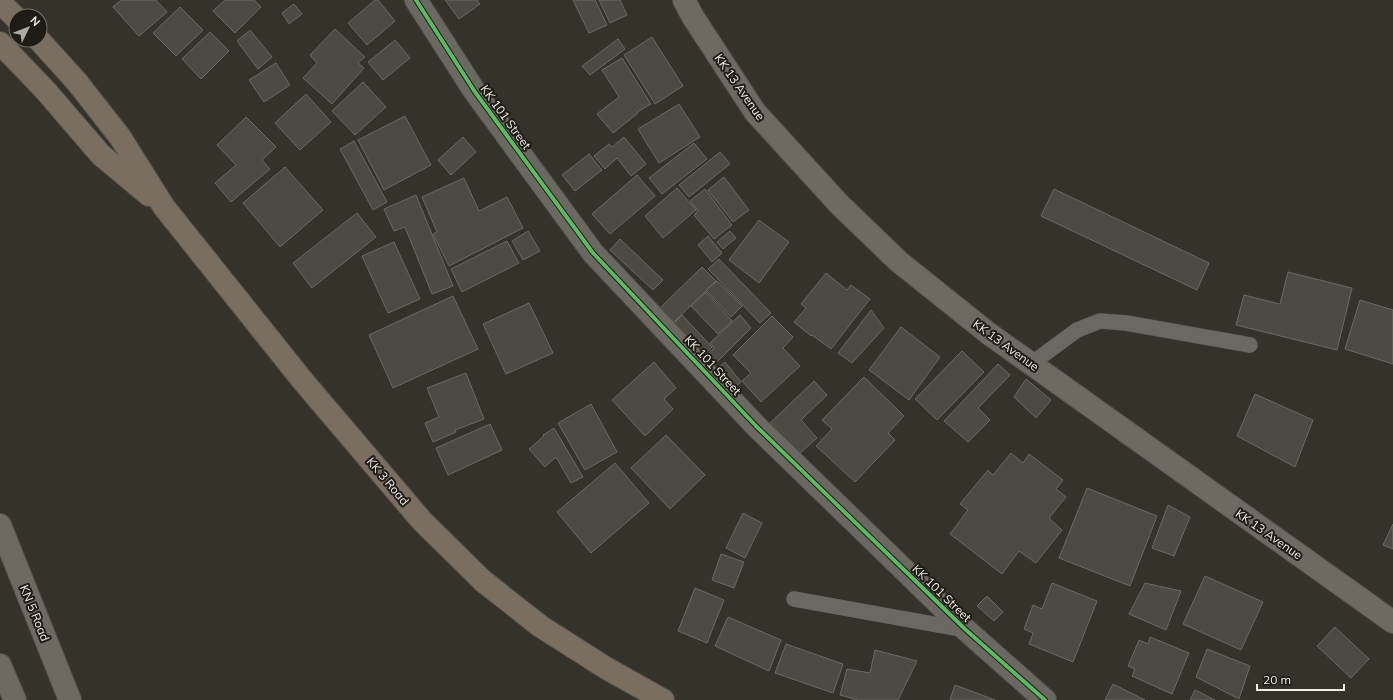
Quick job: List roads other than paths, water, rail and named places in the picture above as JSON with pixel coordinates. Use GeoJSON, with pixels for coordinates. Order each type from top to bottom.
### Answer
{"type":"FeatureCollection","features":[{"type":"Feature","properties":{"kind":"highway"},"geometry":{"type":"LineString","coordinates":[[0,2],[8,10]]}},
{"type":"Feature","properties":{"kind":"highway"},"geometry":{"type":"LineString","coordinates":[[0,43],[45,90],[101,155],[164,207]]}},
{"type":"Feature","properties":{"kind":"highway"},"geometry":{"type":"LineString","coordinates":[[46,48],[77,82],[120,137],[164,207]]}},
{"type":"Feature","properties":{"kind":"highway","name":"KK 3 Road"},"geometry":{"type":"LineString","coordinates":[[164,207],[303,381],[422,521],[483,581],[540,626],[606,668],[663,700]]}},
{"type":"Feature","properties":{"kind":"main road","name":"KK 13 Avenue"},"geometry":{"type":"LineString","coordinates":[[684,0],[693,17],[755,112],[839,204],[898,261],[988,333],[1393,622]]}},
{"type":"Feature","properties":{"kind":"main road","name":"KN 5 Road"},"geometry":{"type":"LineString","coordinates":[[0,525],[70,700]]}},
{"type":"Feature","properties":{"kind":"main road"},"geometry":{"type":"LineString","coordinates":[[0,665],[15,700]]}},
{"type":"Feature","properties":{"kind":"street","name":"KK 101 Street"},"geometry":{"type":"LineString","coordinates":[[416,0],[475,92],[594,253],[756,426],[966,630],[1045,700]]}},
{"type":"Feature","properties":{"kind":"lane"},"geometry":{"type":"LineString","coordinates":[[1031,364],[1077,330],[1100,321],[1126,323],[1250,345]]}},
{"type":"Feature","properties":{"kind":"lane"},"geometry":{"type":"LineString","coordinates":[[794,599],[966,630]]}}]}
